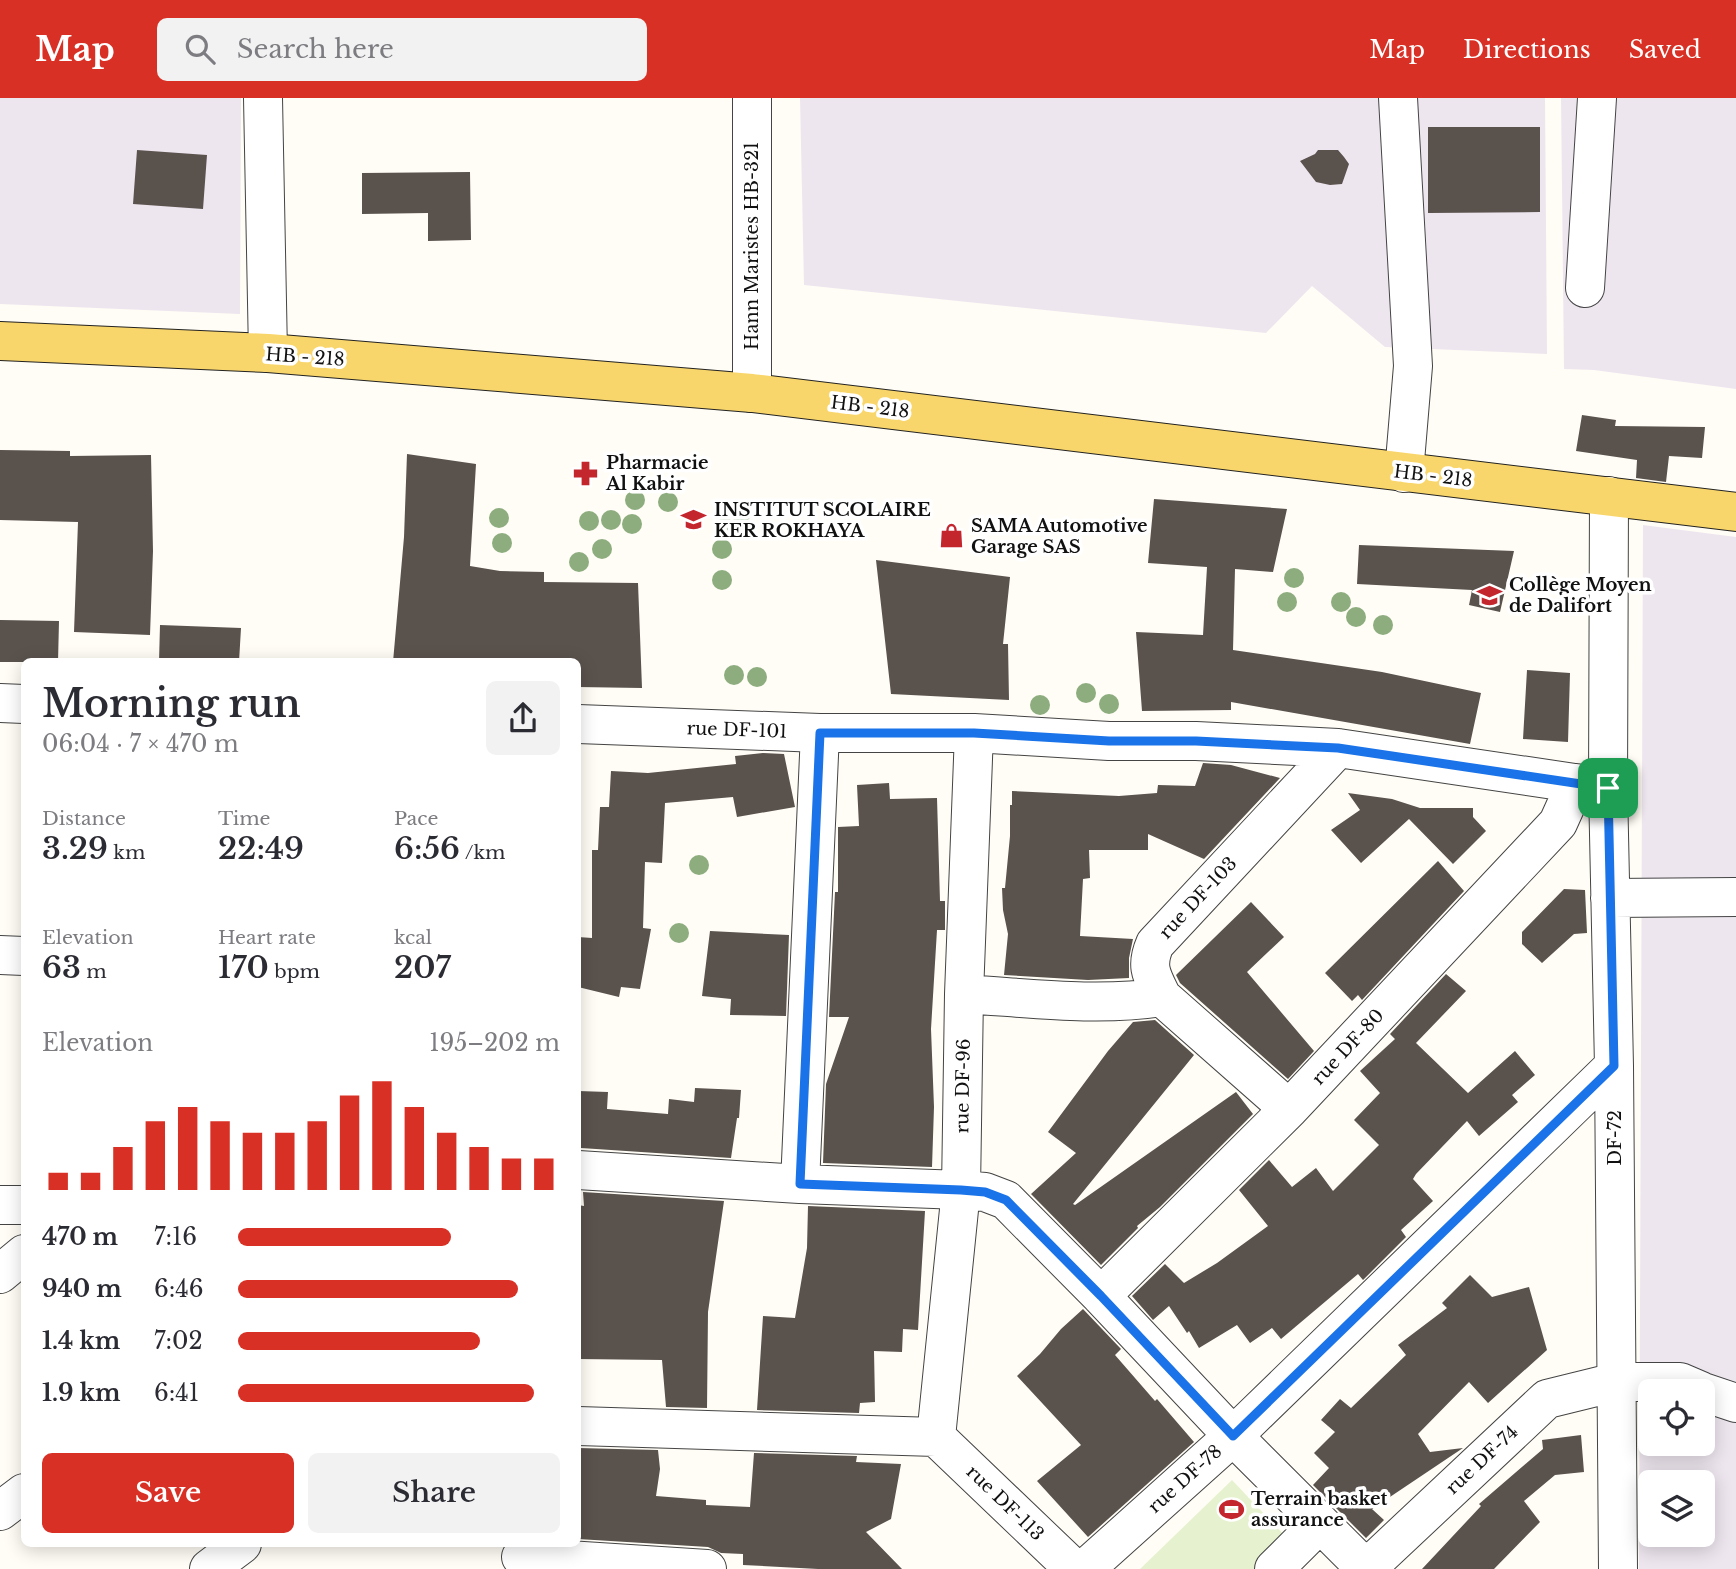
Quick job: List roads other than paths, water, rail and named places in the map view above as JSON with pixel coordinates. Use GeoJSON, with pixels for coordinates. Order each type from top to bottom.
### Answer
{"type":"FeatureCollection","features":[{"type":"Feature","properties":{"kind":"main road","name":"HB - 218"},"geometry":{"type":"LineString","coordinates":[[0,341],[268,353],[752,393],[1736,512]]}},
{"type":"Feature","properties":{"kind":"street"},"geometry":{"type":"LineString","coordinates":[[263,98],[268,353]]}},
{"type":"Feature","properties":{"kind":"street","name":"Hann Maristes HB-321"},"geometry":{"type":"LineString","coordinates":[[752,98],[752,393]]}},
{"type":"Feature","properties":{"kind":"street"},"geometry":{"type":"LineString","coordinates":[[1398,98],[1413,366],[1404,473]]}},
{"type":"Feature","properties":{"kind":"street"},"geometry":{"type":"LineString","coordinates":[[1585,288],[1597,98]]}},
{"type":"Feature","properties":{"kind":"street","name":"DF-72"},"geometry":{"type":"LineString","coordinates":[[1609,496],[1592,786],[1611,898],[1618,1569]]}},
{"type":"Feature","properties":{"kind":"street"},"geometry":{"type":"LineString","coordinates":[[0,703],[21,704]]}},
{"type":"Feature","properties":{"kind":"street","name":"rue DF-101"},"geometry":{"type":"LineString","coordinates":[[581,724],[820,733],[974,733],[1109,741],[1196,741],[1338,748],[1592,786]]}},
{"type":"Feature","properties":{"kind":"street"},"geometry":{"type":"LineString","coordinates":[[800,1184],[820,733]]}},
{"type":"Feature","properties":{"kind":"street","name":"rue DF-96"},"geometry":{"type":"LineString","coordinates":[[936,1437],[979,1193],[964,994],[974,733]]}},
{"type":"Feature","properties":{"kind":"street","name":"rue DF-103"},"geometry":{"type":"LineString","coordinates":[[1289,1110],[1162,997],[1150,973],[1149,959],[1155,944],[1338,748]]}},
{"type":"Feature","properties":{"kind":"street","name":"rue DF-80"},"geometry":{"type":"LineString","coordinates":[[1101,1296],[1289,1110],[1592,786]]}},
{"type":"Feature","properties":{"kind":"street"},"geometry":{"type":"LineString","coordinates":[[1611,898],[1736,897]]}},
{"type":"Feature","properties":{"kind":"street"},"geometry":{"type":"LineString","coordinates":[[0,955],[21,956]]}},
{"type":"Feature","properties":{"kind":"street"},"geometry":{"type":"LineString","coordinates":[[964,994],[1096,1002],[1128,1002],[1162,997]]}},
{"type":"Feature","properties":{"kind":"street","name":"rue DF-78"},"geometry":{"type":"LineString","coordinates":[[1085,1569],[1233,1436],[1614,1066]]}},
{"type":"Feature","properties":{"kind":"street"},"geometry":{"type":"LineString","coordinates":[[581,1170],[979,1193],[1006,1200],[1233,1436],[1366,1569]]}},
{"type":"Feature","properties":{"kind":"street"},"geometry":{"type":"LineString","coordinates":[[0,1205],[21,1205]]}},
{"type":"Feature","properties":{"kind":"street"},"geometry":{"type":"LineString","coordinates":[[0,1274],[21,1256]]}},
{"type":"Feature","properties":{"kind":"street","name":"rue DF-74"},"geometry":{"type":"LineString","coordinates":[[1366,1569],[1547,1399],[1616,1382],[1638,1382]]}},
{"type":"Feature","properties":{"kind":"street","name":"rue DF-74"},"geometry":{"type":"LineString","coordinates":[[1715,1396],[1736,1403]]}},
{"type":"Feature","properties":{"kind":"street"},"geometry":{"type":"LineString","coordinates":[[581,1426],[936,1437]]}},
{"type":"Feature","properties":{"kind":"street","name":"rue DF-113"},"geometry":{"type":"LineString","coordinates":[[936,1437],[1074,1569]]}},
{"type":"Feature","properties":{"kind":"street"},"geometry":{"type":"LineString","coordinates":[[0,1511],[21,1495]]}},
{"type":"Feature","properties":{"kind":"street"},"geometry":{"type":"LineString","coordinates":[[1274,1569],[1320,1523]]}},
{"type":"Feature","properties":{"kind":"street"},"geometry":{"type":"LineString","coordinates":[[209,1569],[238,1547]]}},
{"type":"Feature","properties":{"kind":"street"},"geometry":{"type":"LineString","coordinates":[[522,1556],[707,1569]]}},
{"type":"Feature","properties":{"kind":"place","name":"Pharmacie Al Kabir"},"geometry":{"type":"Point","coordinates":[586,473]}},
{"type":"Feature","properties":{"kind":"place","name":"INSTITUT SCOLAIRE KER ROKHAYA"},"geometry":{"type":"Point","coordinates":[694,520]}},
{"type":"Feature","properties":{"kind":"place","name":"SAMA Automotive Garage SAS"},"geometry":{"type":"Point","coordinates":[951,536]}},
{"type":"Feature","properties":{"kind":"place","name":"Collège Moyen de Dalifort"},"geometry":{"type":"Point","coordinates":[1489,595]}},
{"type":"Feature","properties":{"kind":"place","name":"Terrain basket assurance"},"geometry":{"type":"Point","coordinates":[1231,1509]}}]}
